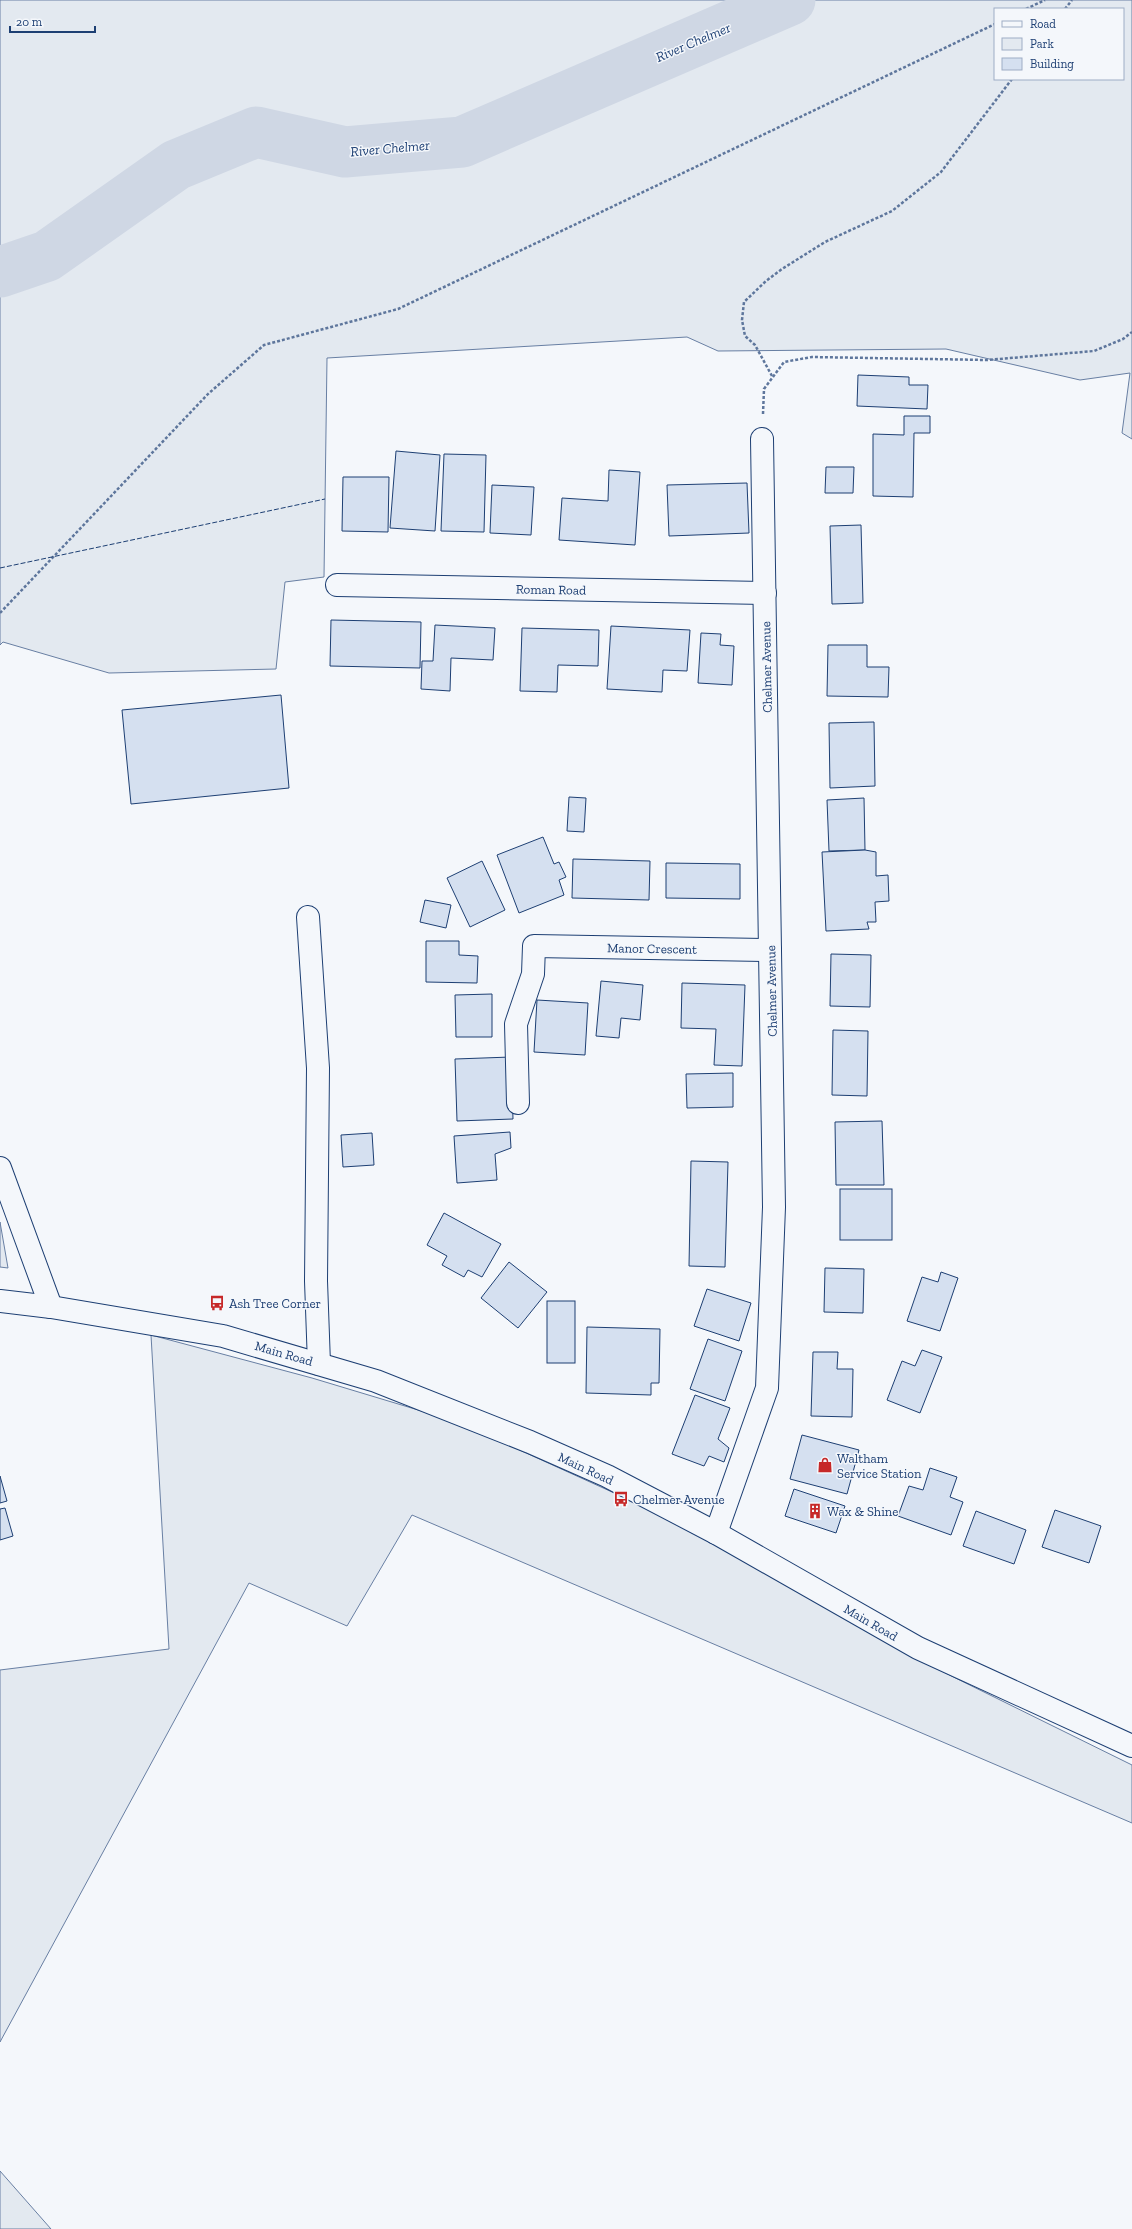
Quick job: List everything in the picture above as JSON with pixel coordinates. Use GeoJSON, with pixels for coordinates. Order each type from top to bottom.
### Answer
{"type":"FeatureCollection","features":[{"type":"Feature","properties":{"kind":"street","name":"Chelmer Avenue"},"geometry":{"type":"LineString","coordinates":[[716,1533],[767,1388],[774,1207],[762,439]]}},
{"type":"Feature","properties":{"kind":"street","name":"Roman Road"},"geometry":{"type":"LineString","coordinates":[[337,585],[765,593]]}},
{"type":"Feature","properties":{"kind":"street"},"geometry":{"type":"LineString","coordinates":[[308,917],[318,1068],[316,1281],[319,1364]]}},
{"type":"Feature","properties":{"kind":"street","name":"Manor Crescent"},"geometry":{"type":"LineString","coordinates":[[518,1103],[516,1024],[533,974],[534,946],[770,950]]}},
{"type":"Feature","properties":{"kind":"street"},"geometry":{"type":"LineString","coordinates":[[0,1168],[51,1307]]}},
{"type":"Feature","properties":{"kind":"street","name":"Main Road"},"geometry":{"type":"LineString","coordinates":[[0,1301],[51,1307],[223,1336],[376,1380],[530,1442],[607,1476],[716,1533],[918,1648],[1132,1746]]}},
{"type":"Feature","properties":{"kind":"path"},"geometry":{"type":"LineString","coordinates":[[1028,8],[1045,0]]}},
{"type":"Feature","properties":{"kind":"path"},"geometry":{"type":"LineString","coordinates":[[1066,8],[1072,0]]}},
{"type":"Feature","properties":{"kind":"path"},"geometry":{"type":"LineString","coordinates":[[0,613],[208,394],[264,345],[398,309],[994,24]]}},
{"type":"Feature","properties":{"kind":"path"},"geometry":{"type":"LineString","coordinates":[[772,376],[755,345],[745,336],[742,320],[744,302],[766,280],[825,242],[892,211],[941,172],[1011,80]]}},
{"type":"Feature","properties":{"kind":"path"},"geometry":{"type":"LineString","coordinates":[[762,439],[764,389],[772,376],[784,362],[812,357],[986,360],[1094,351],[1123,339],[1132,332]]}},
{"type":"Feature","properties":{"kind":"green space"},"geometry":{"type":"Polygon","coordinates":[[[0,0],[1132,0],[1132,439],[1122,433],[1130,373],[1080,380],[946,349],[718,351],[687,337],[327,358],[324,577],[285,582],[276,669],[109,673],[3,642],[0,645],[0,0]]]}},
{"type":"Feature","properties":{"kind":"green space"},"geometry":{"type":"Polygon","coordinates":[[[0,1222],[8,1268],[0,1267],[0,1222]]]}},
{"type":"Feature","properties":{"kind":"green space"},"geometry":{"type":"Polygon","coordinates":[[[151,1335],[312,1378],[458,1422],[656,1512],[919,1660],[1132,1765],[1132,1823],[412,1515],[347,1626],[249,1583],[0,2042],[0,1670],[169,1649],[151,1335]]]}},
{"type":"Feature","properties":{"kind":"green space"},"geometry":{"type":"Polygon","coordinates":[[[0,2171],[51,2229],[0,2229],[0,2171]]]}},
{"type":"Feature","properties":{"kind":"building"},"geometry":{"type":"Polygon","coordinates":[[[858,375],[909,377],[909,385],[928,385],[927,409],[857,406],[858,375]]]}},
{"type":"Feature","properties":{"kind":"building"},"geometry":{"type":"Polygon","coordinates":[[[904,416],[930,416],[930,433],[914,433],[913,497],[873,496],[873,434],[904,435],[904,416]]]}},
{"type":"Feature","properties":{"kind":"building"},"geometry":{"type":"Polygon","coordinates":[[[396,451],[440,455],[435,531],[390,528],[396,451]]]}},
{"type":"Feature","properties":{"kind":"building"},"geometry":{"type":"Polygon","coordinates":[[[444,454],[486,455],[484,532],[441,531],[444,454]]]}},
{"type":"Feature","properties":{"kind":"building"},"geometry":{"type":"Polygon","coordinates":[[[826,467],[854,467],[853,493],[825,493],[826,467]]]}},
{"type":"Feature","properties":{"kind":"building"},"geometry":{"type":"Polygon","coordinates":[[[609,470],[640,472],[635,545],[559,540],[562,498],[608,501],[609,470]]]}},
{"type":"Feature","properties":{"kind":"building"},"geometry":{"type":"Polygon","coordinates":[[[343,477],[389,477],[388,532],[342,531],[343,477]]]}},
{"type":"Feature","properties":{"kind":"building"},"geometry":{"type":"Polygon","coordinates":[[[747,483],[749,533],[669,536],[667,485],[747,483]]]}},
{"type":"Feature","properties":{"kind":"building"},"geometry":{"type":"Polygon","coordinates":[[[492,485],[534,487],[531,535],[490,533],[492,485]]]}},
{"type":"Feature","properties":{"kind":"building"},"geometry":{"type":"Polygon","coordinates":[[[861,525],[863,603],[832,604],[830,526],[861,525]]]}},
{"type":"Feature","properties":{"kind":"building"},"geometry":{"type":"Polygon","coordinates":[[[331,620],[421,622],[420,668],[330,666],[331,620]]]}},
{"type":"Feature","properties":{"kind":"building"},"geometry":{"type":"Polygon","coordinates":[[[435,625],[495,628],[493,660],[451,658],[450,691],[421,689],[422,661],[433,661],[435,625]]]}},
{"type":"Feature","properties":{"kind":"building"},"geometry":{"type":"Polygon","coordinates":[[[611,626],[690,630],[687,671],[663,670],[662,692],[607,689],[611,626]]]}},
{"type":"Feature","properties":{"kind":"building"},"geometry":{"type":"Polygon","coordinates":[[[522,628],[599,630],[598,666],[558,665],[557,692],[520,691],[522,628]]]}},
{"type":"Feature","properties":{"kind":"building"},"geometry":{"type":"Polygon","coordinates":[[[701,633],[721,634],[720,645],[734,646],[732,685],[698,683],[701,633]]]}},
{"type":"Feature","properties":{"kind":"building"},"geometry":{"type":"Polygon","coordinates":[[[828,645],[867,645],[867,667],[889,667],[888,697],[827,696],[828,645]]]}},
{"type":"Feature","properties":{"kind":"building"},"geometry":{"type":"Polygon","coordinates":[[[281,695],[289,788],[131,804],[122,710],[281,695]]]}},
{"type":"Feature","properties":{"kind":"building"},"geometry":{"type":"Polygon","coordinates":[[[874,722],[875,786],[830,788],[829,723],[874,722]]]}},
{"type":"Feature","properties":{"kind":"building"},"geometry":{"type":"Polygon","coordinates":[[[569,797],[586,798],[584,832],[567,831],[569,797]]]}},
{"type":"Feature","properties":{"kind":"building"},"geometry":{"type":"Polygon","coordinates":[[[864,798],[865,850],[829,851],[827,800],[864,798]]]}},
{"type":"Feature","properties":{"kind":"building"},"geometry":{"type":"Polygon","coordinates":[[[543,837],[554,864],[559,862],[566,877],[559,880],[564,895],[519,913],[497,855],[543,837]]]}},
{"type":"Feature","properties":{"kind":"building"},"geometry":{"type":"Polygon","coordinates":[[[865,850],[876,852],[876,876],[888,875],[889,901],[875,902],[876,922],[867,922],[869,929],[826,931],[822,852],[865,850]]]}},
{"type":"Feature","properties":{"kind":"building"},"geometry":{"type":"Polygon","coordinates":[[[573,859],[650,861],[649,900],[572,898],[573,859]]]}},
{"type":"Feature","properties":{"kind":"building"},"geometry":{"type":"Polygon","coordinates":[[[482,861],[505,910],[470,927],[447,878],[482,861]]]}},
{"type":"Feature","properties":{"kind":"building"},"geometry":{"type":"Polygon","coordinates":[[[666,863],[740,864],[740,899],[666,898],[666,863]]]}},
{"type":"Feature","properties":{"kind":"building"},"geometry":{"type":"Polygon","coordinates":[[[425,900],[451,905],[446,928],[420,922],[425,900]]]}},
{"type":"Feature","properties":{"kind":"building"},"geometry":{"type":"Polygon","coordinates":[[[426,941],[459,941],[459,955],[478,956],[477,983],[426,982],[426,941]]]}},
{"type":"Feature","properties":{"kind":"building"},"geometry":{"type":"Polygon","coordinates":[[[831,954],[871,955],[870,1007],[830,1006],[831,954]]]}},
{"type":"Feature","properties":{"kind":"building"},"geometry":{"type":"Polygon","coordinates":[[[601,981],[643,985],[640,1020],[621,1018],[619,1038],[596,1036],[601,981]]]}},
{"type":"Feature","properties":{"kind":"building"},"geometry":{"type":"Polygon","coordinates":[[[682,983],[745,985],[742,1066],[714,1065],[716,1029],[681,1028],[682,983]]]}},
{"type":"Feature","properties":{"kind":"building"},"geometry":{"type":"Polygon","coordinates":[[[492,994],[492,1037],[456,1037],[455,995],[492,994]]]}},
{"type":"Feature","properties":{"kind":"building"},"geometry":{"type":"Polygon","coordinates":[[[537,1000],[588,1003],[585,1055],[534,1052],[537,1000]]]}},
{"type":"Feature","properties":{"kind":"building"},"geometry":{"type":"Polygon","coordinates":[[[833,1030],[868,1031],[867,1096],[832,1095],[833,1030]]]}},
{"type":"Feature","properties":{"kind":"building"},"geometry":{"type":"Polygon","coordinates":[[[511,1057],[513,1119],[457,1121],[455,1059],[511,1057]]]}},
{"type":"Feature","properties":{"kind":"building"},"geometry":{"type":"Polygon","coordinates":[[[733,1073],[733,1107],[687,1108],[686,1074],[733,1073]]]}},
{"type":"Feature","properties":{"kind":"building"},"geometry":{"type":"Polygon","coordinates":[[[882,1121],[884,1185],[836,1185],[835,1122],[882,1121]]]}},
{"type":"Feature","properties":{"kind":"building"},"geometry":{"type":"Polygon","coordinates":[[[510,1132],[511,1148],[495,1154],[497,1180],[457,1183],[454,1136],[510,1132]]]}},
{"type":"Feature","properties":{"kind":"building"},"geometry":{"type":"Polygon","coordinates":[[[372,1133],[374,1165],[343,1167],[341,1135],[372,1133]]]}},
{"type":"Feature","properties":{"kind":"building"},"geometry":{"type":"Polygon","coordinates":[[[691,1161],[728,1162],[725,1267],[689,1266],[691,1161]]]}},
{"type":"Feature","properties":{"kind":"building"},"geometry":{"type":"Polygon","coordinates":[[[840,1189],[892,1189],[892,1240],[840,1240],[840,1189]]]}},
{"type":"Feature","properties":{"kind":"building"},"geometry":{"type":"Polygon","coordinates":[[[444,1213],[501,1244],[482,1277],[468,1270],[464,1277],[442,1265],[447,1256],[427,1245],[444,1213]]]}},
{"type":"Feature","properties":{"kind":"building"},"geometry":{"type":"Polygon","coordinates":[[[509,1262],[547,1292],[518,1328],[481,1298],[509,1262]]]}},
{"type":"Feature","properties":{"kind":"building"},"geometry":{"type":"Polygon","coordinates":[[[825,1268],[864,1269],[863,1313],[824,1312],[825,1268]]]}},
{"type":"Feature","properties":{"kind":"building"},"geometry":{"type":"Polygon","coordinates":[[[941,1272],[958,1278],[940,1331],[907,1321],[922,1277],[938,1282],[941,1272]]]}},
{"type":"Feature","properties":{"kind":"building"},"geometry":{"type":"Polygon","coordinates":[[[707,1289],[751,1303],[739,1341],[694,1326],[707,1289]]]}},
{"type":"Feature","properties":{"kind":"building"},"geometry":{"type":"Polygon","coordinates":[[[547,1301],[575,1301],[575,1363],[547,1363],[547,1301]]]}},
{"type":"Feature","properties":{"kind":"building"},"geometry":{"type":"Polygon","coordinates":[[[587,1327],[660,1329],[659,1383],[651,1383],[651,1395],[586,1393],[587,1327]]]}},
{"type":"Feature","properties":{"kind":"building"},"geometry":{"type":"Polygon","coordinates":[[[708,1339],[742,1351],[725,1401],[690,1389],[708,1339]]]}},
{"type":"Feature","properties":{"kind":"building"},"geometry":{"type":"Polygon","coordinates":[[[922,1350],[942,1357],[920,1413],[887,1400],[902,1361],[915,1366],[922,1350]]]}},
{"type":"Feature","properties":{"kind":"building"},"geometry":{"type":"Polygon","coordinates":[[[813,1352],[838,1352],[837,1369],[853,1369],[852,1417],[811,1416],[813,1352]]]}},
{"type":"Feature","properties":{"kind":"building"},"geometry":{"type":"Polygon","coordinates":[[[695,1395],[730,1408],[718,1439],[729,1448],[724,1462],[709,1456],[704,1466],[672,1454],[695,1395]]]}},
{"type":"Feature","properties":{"kind":"building","name":"Waltham Service Station"},"geometry":{"type":"Polygon","coordinates":[[[802,1435],[859,1450],[847,1494],[790,1479],[802,1435]]]}},
{"type":"Feature","properties":{"kind":"building"},"geometry":{"type":"Polygon","coordinates":[[[930,1468],[957,1477],[950,1497],[963,1502],[951,1535],[898,1516],[909,1486],[923,1490],[930,1468]]]}},
{"type":"Feature","properties":{"kind":"building"},"geometry":{"type":"Polygon","coordinates":[[[0,1476],[7,1501],[0,1503],[0,1476]]]}},
{"type":"Feature","properties":{"kind":"building","name":"Wax & Shine"},"geometry":{"type":"Polygon","coordinates":[[[794,1489],[845,1506],[836,1533],[785,1516],[794,1489]]]}},
{"type":"Feature","properties":{"kind":"building"},"geometry":{"type":"Polygon","coordinates":[[[5,1508],[13,1536],[0,1540],[0,1509],[5,1508]]]}},
{"type":"Feature","properties":{"kind":"building"},"geometry":{"type":"Polygon","coordinates":[[[1055,1510],[1101,1526],[1089,1563],[1042,1547],[1055,1510]]]}},
{"type":"Feature","properties":{"kind":"building"},"geometry":{"type":"Polygon","coordinates":[[[976,1511],[1026,1530],[1014,1564],[963,1546],[976,1511]]]}},
{"type":"Feature","properties":{"kind":"waterway","name":"River Chelmer"},"geometry":{"type":"LineString","coordinates":[[0,272],[47,256],[176,165],[256,132],[345,152],[462,142],[790,0]]}},
{"type":"Feature","properties":{"kind":"fence"},"geometry":{"type":"LineString","coordinates":[[0,568],[325,499]]}},
{"type":"Feature","properties":{"kind":"place","name":"Ash Tree Corner"},"geometry":{"type":"Point","coordinates":[217,1303]}},
{"type":"Feature","properties":{"kind":"place","name":"Waltham Service Station"},"geometry":{"type":"Point","coordinates":[825,1465]}},
{"type":"Feature","properties":{"kind":"place","name":"Chelmer Avenue"},"geometry":{"type":"Point","coordinates":[621,1499]}},
{"type":"Feature","properties":{"kind":"place","name":"Wax & Shine"},"geometry":{"type":"Point","coordinates":[815,1511]}}]}
